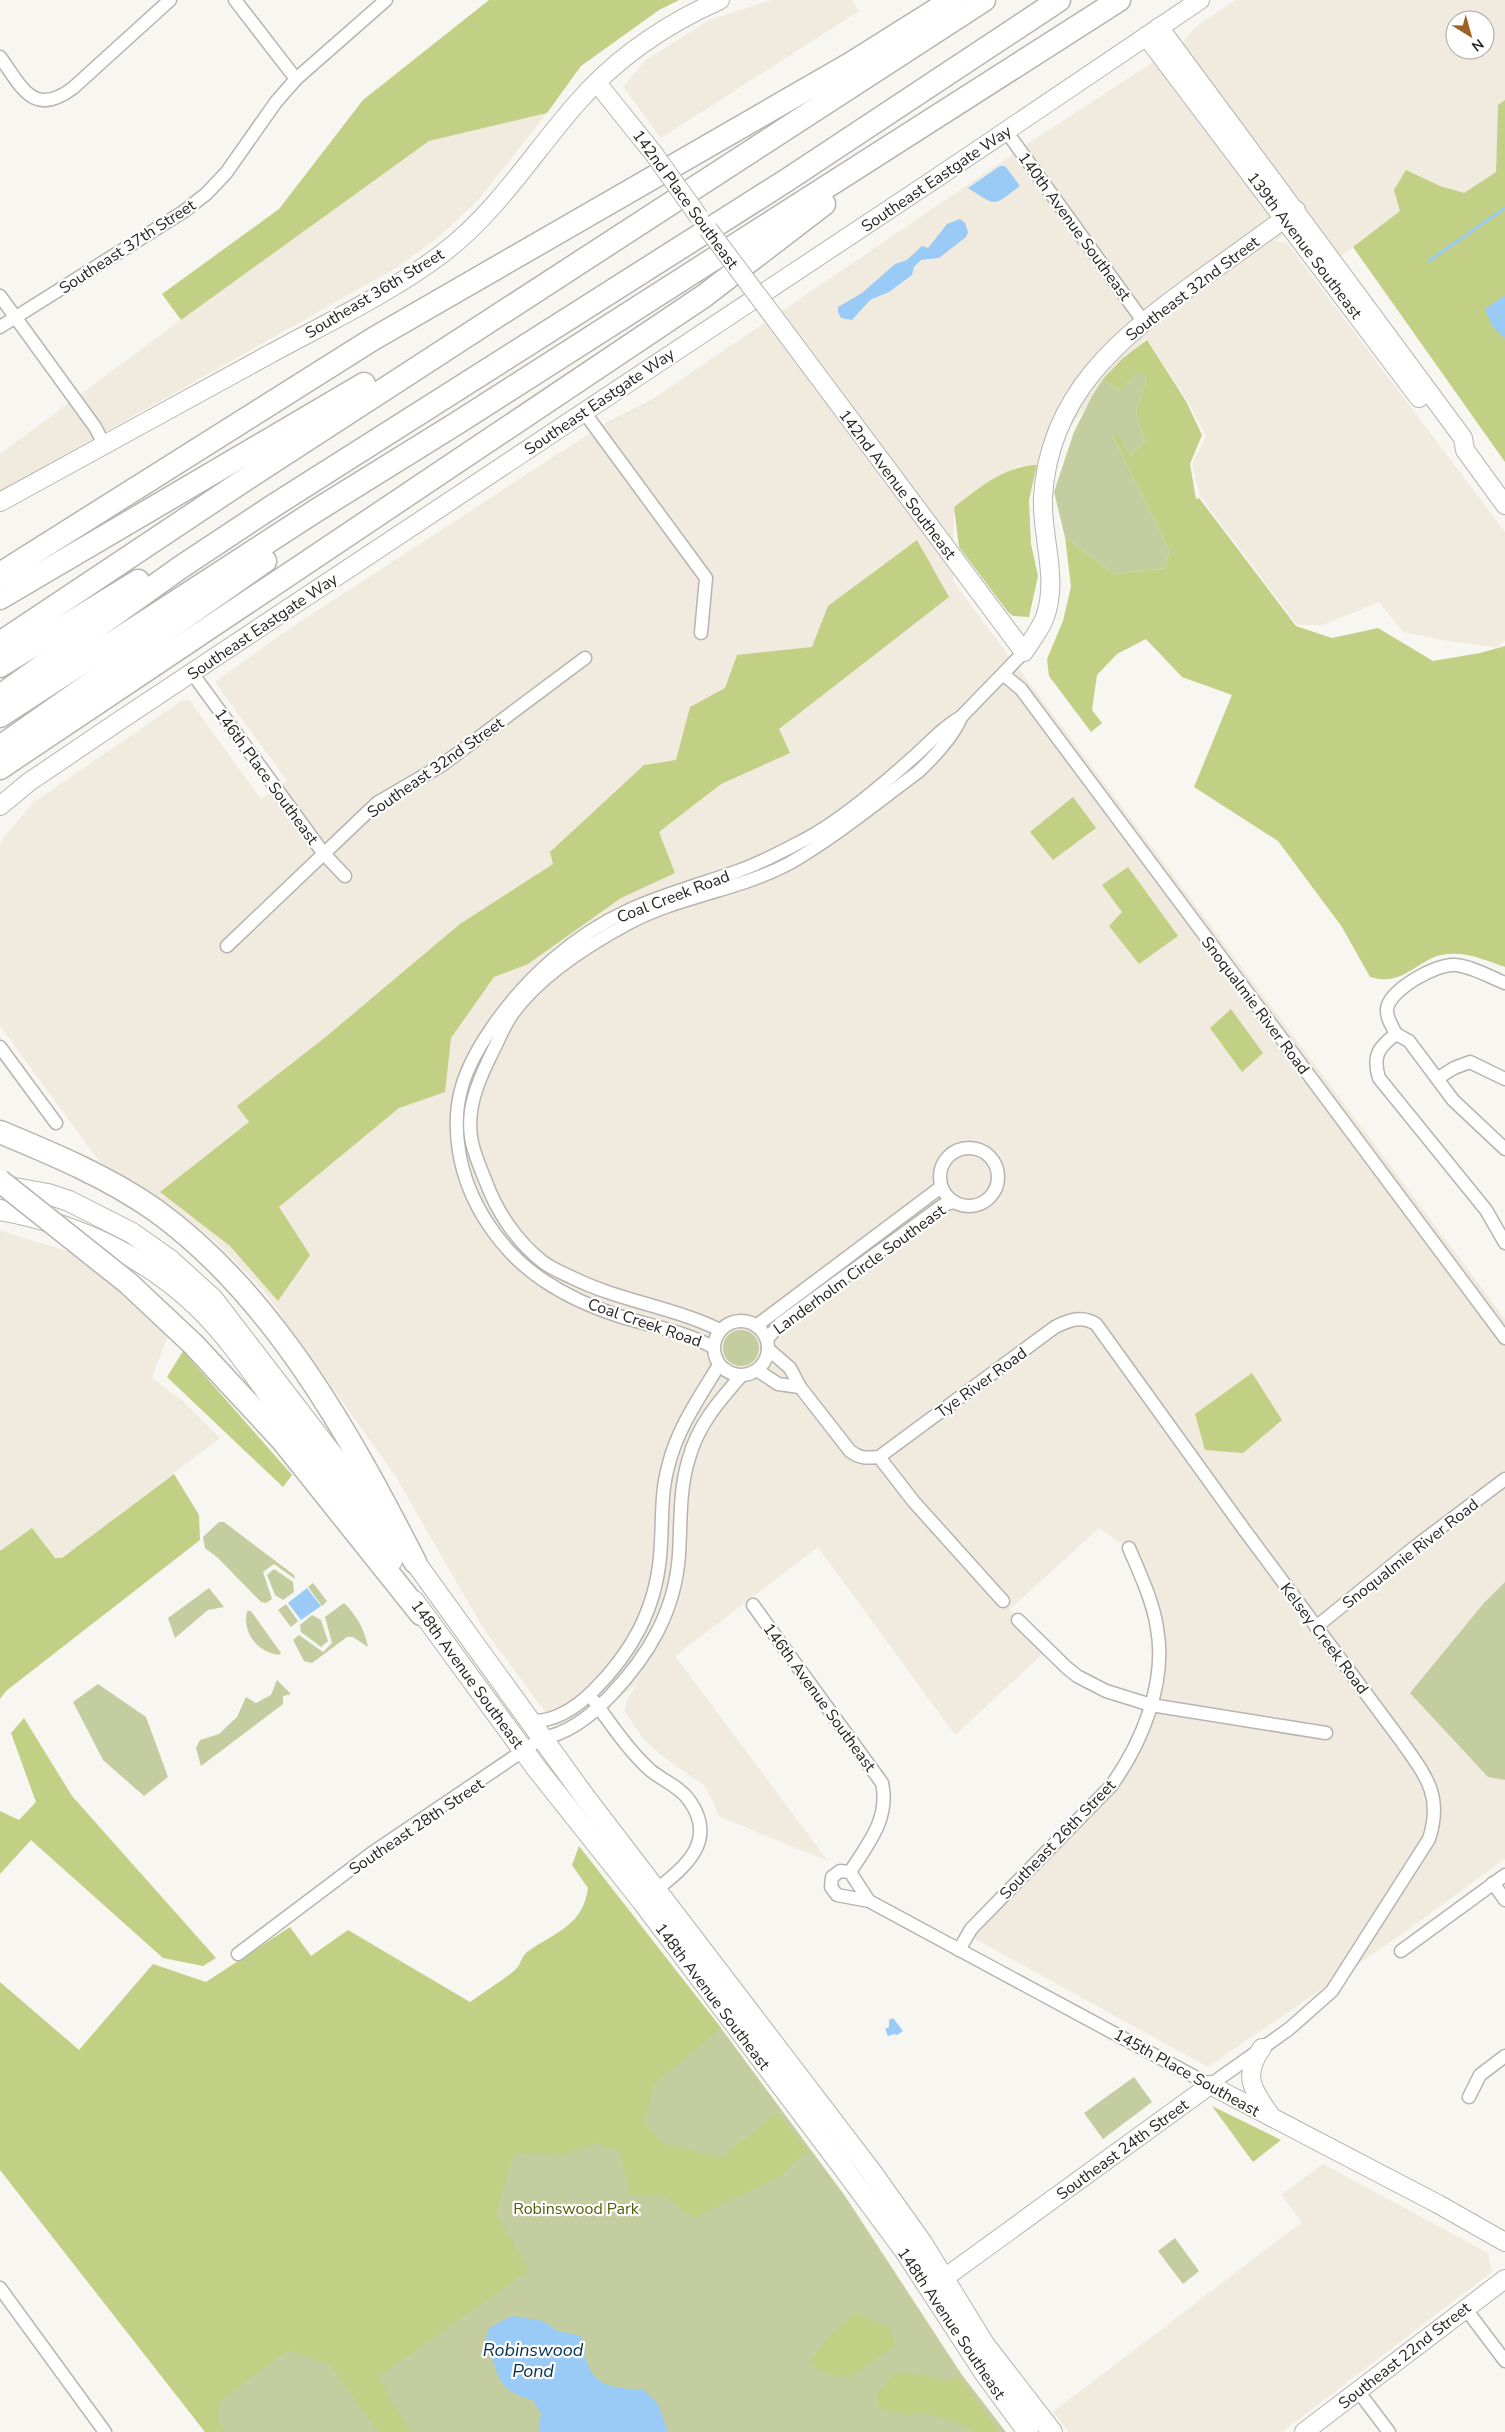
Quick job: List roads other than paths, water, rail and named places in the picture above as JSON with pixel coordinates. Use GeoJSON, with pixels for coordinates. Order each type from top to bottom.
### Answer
{"type":"FeatureCollection","features":[{"type":"Feature","properties":{"kind":"highway"},"geometry":{"type":"LineString","coordinates":[[0,574],[373,339],[850,64],[952,0]]}},
{"type":"Feature","properties":{"kind":"highway"},"geometry":{"type":"LineString","coordinates":[[0,643],[248,477],[984,0]]}},
{"type":"Feature","properties":{"kind":"highway"},"geometry":{"type":"LineString","coordinates":[[783,174],[1038,0]]}},
{"type":"Feature","properties":{"kind":"highway"},"geometry":{"type":"LineString","coordinates":[[0,666],[1059,0]]}},
{"type":"Feature","properties":{"kind":"highway"},"geometry":{"type":"LineString","coordinates":[[0,716],[317,510],[454,425],[634,308],[938,117],[1119,0]]}},
{"type":"Feature","properties":{"kind":"highway"},"geometry":{"type":"LineString","coordinates":[[0,768],[704,296],[938,117]]}},
{"type":"Feature","properties":{"kind":"highway"},"geometry":{"type":"LineString","coordinates":[[0,598],[297,425],[544,271],[780,133]]}},
{"type":"Feature","properties":{"kind":"highway"},"geometry":{"type":"LineString","coordinates":[[0,696],[181,567],[672,243]]}},
{"type":"Feature","properties":{"kind":"highway"},"geometry":{"type":"LineString","coordinates":[[5,745],[274,555],[317,510]]}},
{"type":"Feature","properties":{"kind":"highway"},"geometry":{"type":"LineString","coordinates":[[0,561],[88,517]]}},
{"type":"Feature","properties":{"kind":"highway"},"geometry":{"type":"LineString","coordinates":[[0,1132],[89,1172],[146,1204],[207,1252],[239,1286],[294,1356],[371,1476],[404,1563]]}},
{"type":"Feature","properties":{"kind":"highway"},"geometry":{"type":"LineString","coordinates":[[0,1181],[128,1283],[194,1345],[282,1440],[421,1614]]}},
{"type":"Feature","properties":{"kind":"main road","name":"148th Avenue Southeast"},"geometry":{"type":"LineString","coordinates":[[0,1186],[48,1194],[101,1216],[151,1245],[213,1299],[404,1563],[519,1727],[528,1734],[542,1738]]}},
{"type":"Feature","properties":{"kind":"main road","name":"148th Avenue Southeast"},"geometry":{"type":"LineString","coordinates":[[0,1210],[82,1233],[139,1262],[178,1289],[201,1310],[240,1356],[531,1721],[649,1896],[870,2170],[937,2284],[986,2374],[1028,2432]]}},
{"type":"Feature","properties":{"kind":"main road","name":"148th Avenue Southeast"},"geometry":{"type":"LineString","coordinates":[[404,1563],[421,1614],[589,1838],[649,1896]]}},
{"type":"Feature","properties":{"kind":"main road","name":"148th Avenue Southeast"},"geometry":{"type":"LineString","coordinates":[[937,2284],[1052,2432]]}},
{"type":"Feature","properties":{"kind":"street"},"geometry":{"type":"LineString","coordinates":[[0,57],[28,93],[47,101],[56,100],[73,88],[170,0]]}},
{"type":"Feature","properties":{"kind":"street"},"geometry":{"type":"LineString","coordinates":[[235,0],[296,79]]}},
{"type":"Feature","properties":{"kind":"street","name":"Southeast 37th Street"},"geometry":{"type":"LineString","coordinates":[[0,327],[183,212],[206,194],[226,173],[276,102],[296,79],[386,0]]}},
{"type":"Feature","properties":{"kind":"street","name":"Southeast 36th Street"},"geometry":{"type":"LineString","coordinates":[[0,502],[388,288],[444,252],[470,229],[497,200],[576,104],[628,54],[695,11],[720,0]]}},
{"type":"Feature","properties":{"kind":"street","name":"Southeast Eastgate Way"},"geometry":{"type":"LineString","coordinates":[[0,806],[29,782],[1006,132],[1200,0]]}},
{"type":"Feature","properties":{"kind":"street","name":"139th Avenue Southeast"},"geometry":{"type":"LineString","coordinates":[[1153,32],[1290,214],[1454,445],[1465,450],[1505,505]]}},
{"type":"Feature","properties":{"kind":"street","name":"142nd Place Southeast"},"geometry":{"type":"LineString","coordinates":[[597,83],[654,154],[773,316]]}},
{"type":"Feature","properties":{"kind":"street","name":"140th Avenue Southeast"},"geometry":{"type":"LineString","coordinates":[[1006,132],[1143,321]]}},
{"type":"Feature","properties":{"kind":"street","name":"Southeast 32nd Street"},"geometry":{"type":"LineString","coordinates":[[1024,652],[1040,628],[1049,602],[1050,567],[1043,505],[1051,450],[1067,410],[1092,371],[1110,351],[1143,321],[1290,214]]}},
{"type":"Feature","properties":{"kind":"street"},"geometry":{"type":"LineString","coordinates":[[0,296],[96,427],[104,444]]}},
{"type":"Feature","properties":{"kind":"street","name":"142nd Avenue Southeast"},"geometry":{"type":"LineString","coordinates":[[773,316],[1024,652]]}},
{"type":"Feature","properties":{"kind":"street"},"geometry":{"type":"LineString","coordinates":[[584,412],[706,578],[701,633]]}},
{"type":"Feature","properties":{"kind":"street","name":"Coal Creek Road"},"geometry":{"type":"LineString","coordinates":[[713,1347],[693,1336],[614,1314],[577,1298],[543,1280],[524,1265],[500,1238],[472,1198],[460,1160],[457,1138],[457,1108],[467,1070],[478,1049],[508,1005],[550,962],[582,938],[628,911],[740,870],[807,838],[910,761],[950,723],[961,717],[1004,675],[1024,652]]}},
{"type":"Feature","properties":{"kind":"street","name":"Southeast 32nd Street"},"geometry":{"type":"LineString","coordinates":[[227,946],[377,803],[442,765],[585,658]]}},
{"type":"Feature","properties":{"kind":"street","name":"146th Place Southeast"},"geometry":{"type":"LineString","coordinates":[[192,673],[324,854],[345,876]]}},
{"type":"Feature","properties":{"kind":"street","name":"Snoqualmie River Road"},"geometry":{"type":"LineString","coordinates":[[1004,675],[1021,689],[1505,1338]]}},
{"type":"Feature","properties":{"kind":"street","name":"Coal Creek Road"},"geometry":{"type":"LineString","coordinates":[[720,1330],[698,1319],[615,1296],[590,1286],[545,1264],[533,1254],[506,1222],[492,1198],[471,1134],[473,1096],[483,1071],[514,1012],[535,990],[577,954],[633,921],[740,883],[787,864],[813,848],[918,772],[930,761],[956,728],[961,717]]}},
{"type":"Feature","properties":{"kind":"street"},"geometry":{"type":"LineString","coordinates":[[1505,983],[1461,966],[1437,967],[1402,989],[1389,1003],[1388,1016],[1396,1034],[1409,1041],[1453,1100],[1505,1148]]}},
{"type":"Feature","properties":{"kind":"street"},"geometry":{"type":"LineString","coordinates":[[1396,1034],[1380,1045],[1375,1065],[1379,1078],[1486,1210],[1505,1243]]}},
{"type":"Feature","properties":{"kind":"street"},"geometry":{"type":"LineString","coordinates":[[0,1047],[56,1124]]}},
{"type":"Feature","properties":{"kind":"street"},"geometry":{"type":"LineString","coordinates":[[1438,1078],[1454,1068],[1470,1062],[1505,1079]]}},
{"type":"Feature","properties":{"kind":"street"},"geometry":{"type":"LineString","coordinates":[[962,1148],[979,1149],[993,1160],[997,1169],[998,1180],[995,1190],[989,1198],[980,1204],[969,1206],[954,1202],[946,1196],[941,1187],[940,1173],[942,1164],[954,1152],[962,1148]]}},
{"type":"Feature","properties":{"kind":"street","name":"Landerholm Circle Southeast"},"geometry":{"type":"LineString","coordinates":[[756,1326],[941,1187]]}},
{"type":"Feature","properties":{"kind":"street","name":"Landerholm Circle Southeast"},"geometry":{"type":"LineString","coordinates":[[767,1344],[781,1323],[942,1205],[954,1202]]}},
{"type":"Feature","properties":{"kind":"street","name":"Tye River Road"},"geometry":{"type":"LineString","coordinates":[[880,1457],[1055,1326],[1068,1320],[1080,1319],[1089,1320],[1101,1331]]}},
{"type":"Feature","properties":{"kind":"street"},"geometry":{"type":"LineString","coordinates":[[741,1376],[725,1371],[719,1366],[713,1347],[720,1330],[738,1321],[756,1326],[767,1344],[790,1368],[800,1387],[850,1451],[861,1458],[880,1457],[914,1502],[1003,1602]]}},
{"type":"Feature","properties":{"kind":"street","name":"Kelsey Creek Road"},"geometry":{"type":"LineString","coordinates":[[1101,1331],[1421,1769],[1429,1783],[1435,1809],[1429,1839],[1352,1962]]}},
{"type":"Feature","properties":{"kind":"street"},"geometry":{"type":"LineString","coordinates":[[599,1708],[641,1660],[658,1633],[668,1611],[679,1556],[681,1499],[689,1456],[705,1420],[741,1376],[757,1370],[763,1364],[767,1344]]}},
{"type":"Feature","properties":{"kind":"street"},"geometry":{"type":"LineString","coordinates":[[531,1721],[549,1720],[560,1716],[589,1695],[624,1657],[647,1616],[658,1573],[664,1481],[668,1466],[687,1417],[719,1366]]}},
{"type":"Feature","properties":{"kind":"street"},"geometry":{"type":"LineString","coordinates":[[757,1370],[778,1384],[800,1387]]}},
{"type":"Feature","properties":{"kind":"street","name":"Snoqualmie River Road"},"geometry":{"type":"LineString","coordinates":[[1316,1626],[1505,1479]]}},
{"type":"Feature","properties":{"kind":"street","name":"Southeast 26th Street"},"geometry":{"type":"LineString","coordinates":[[959,1950],[971,1929],[1111,1786],[1127,1761],[1151,1705],[1160,1654],[1157,1627],[1145,1586],[1129,1548]]}},
{"type":"Feature","properties":{"kind":"street","name":"146th Avenue Southeast"},"geometry":{"type":"LineString","coordinates":[[753,1605],[882,1783],[884,1792],[882,1815],[877,1830],[850,1872],[840,1871],[832,1877],[831,1882],[833,1892],[842,1897],[869,1901]]}},
{"type":"Feature","properties":{"kind":"street"},"geometry":{"type":"LineString","coordinates":[[1018,1620],[1078,1676],[1106,1691],[1151,1705],[1326,1733]]}},
{"type":"Feature","properties":{"kind":"street"},"geometry":{"type":"LineString","coordinates":[[589,1695],[649,1769],[690,1800],[698,1818],[700,1837],[694,1855],[687,1865],[649,1896]]}},
{"type":"Feature","properties":{"kind":"street","name":"Southeast 28th Street"},"geometry":{"type":"LineString","coordinates":[[238,1954],[372,1853],[524,1752],[542,1738],[559,1736],[599,1708]]}},
{"type":"Feature","properties":{"kind":"street"},"geometry":{"type":"LineString","coordinates":[[850,1872],[869,1901]]}},
{"type":"Feature","properties":{"kind":"street"},"geometry":{"type":"LineString","coordinates":[[1401,1950],[1505,1874]]}},
{"type":"Feature","properties":{"kind":"street"},"geometry":{"type":"LineString","coordinates":[[1493,1883],[1505,1900]]}},
{"type":"Feature","properties":{"kind":"street","name":"145th Place Southeast"},"geometry":{"type":"LineString","coordinates":[[869,1901],[1273,2119],[1429,2199],[1505,2242]]}},
{"type":"Feature","properties":{"kind":"street","name":"Southeast 24th Street"},"geometry":{"type":"LineString","coordinates":[[937,2284],[1262,2048],[1321,2002],[1341,1980],[1352,1962]]}},
{"type":"Feature","properties":{"kind":"street"},"geometry":{"type":"LineString","coordinates":[[1262,2048],[1254,2058],[1250,2079],[1254,2091],[1273,2119]]}},
{"type":"Feature","properties":{"kind":"street"},"geometry":{"type":"LineString","coordinates":[[1469,2097],[1480,2075],[1505,2056]]}},
{"type":"Feature","properties":{"kind":"street","name":"Southeast 22nd Street"},"geometry":{"type":"LineString","coordinates":[[1304,2432],[1505,2279]]}},
{"type":"Feature","properties":{"kind":"street"},"geometry":{"type":"LineString","coordinates":[[0,2288],[105,2432]]}},
{"type":"Feature","properties":{"kind":"street"},"geometry":{"type":"LineString","coordinates":[[1465,2308],[1505,2361]]}},
{"type":"Feature","properties":{"kind":"street"},"geometry":{"type":"LineString","coordinates":[[1358,2391],[1389,2432]]}},
{"type":"Feature","properties":{"kind":"water"},"geometry":{"type":"Polygon","coordinates":[[[1000,166],[1005,166],[1020,186],[1004,198],[999,201],[990,201],[968,188],[1000,166]]]}},
{"type":"Feature","properties":{"kind":"water"},"geometry":{"type":"Polygon","coordinates":[[[960,219],[965,223],[968,232],[966,237],[939,258],[921,260],[914,267],[912,275],[889,292],[870,300],[852,320],[841,318],[838,307],[862,293],[895,264],[907,260],[922,246],[928,248],[947,224],[960,219]]]}},
{"type":"Feature","properties":{"kind":"water"},"geometry":{"type":"Polygon","coordinates":[[[1505,295],[1505,339],[1492,326],[1485,309],[1505,295]]]}},
{"type":"Feature","properties":{"kind":"water"},"geometry":{"type":"Polygon","coordinates":[[[307,1588],[321,1606],[301,1620],[288,1603],[307,1588]]]}},
{"type":"Feature","properties":{"kind":"water"},"geometry":{"type":"Polygon","coordinates":[[[893,2018],[903,2031],[897,2035],[888,2036],[885,2029],[889,2027],[889,2020],[893,2018]]]}},
{"type":"Feature","properties":{"kind":"water","name":"Robinswood Pond"},"geometry":{"type":"Polygon","coordinates":[[[512,2316],[543,2321],[558,2331],[581,2336],[588,2365],[593,2374],[606,2385],[644,2390],[658,2404],[668,2432],[541,2432],[539,2428],[541,2413],[533,2400],[520,2396],[504,2386],[485,2342],[489,2328],[512,2316]]]}},
{"type":"Feature","properties":{"kind":"waterway"},"geometry":{"type":"LineString","coordinates":[[1429,261],[1505,208]]}},
{"type":"Feature","properties":{"kind":"park label","name":"Robinswood Park"},"geometry":{"type":"Point","coordinates":[576,2208]}}]}
